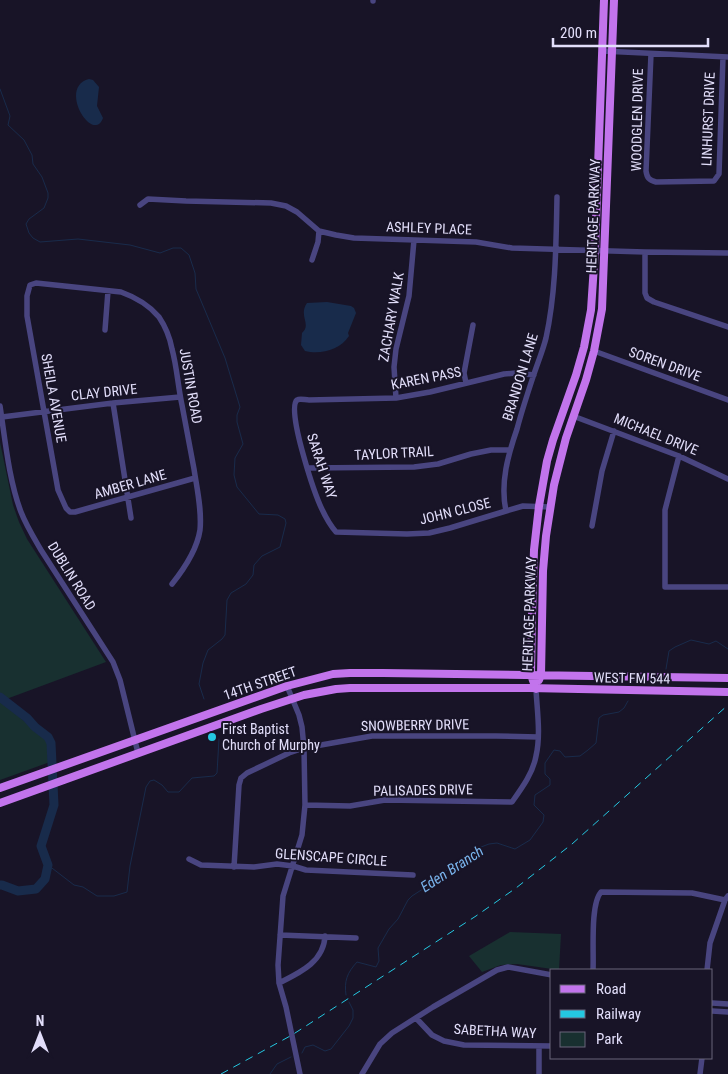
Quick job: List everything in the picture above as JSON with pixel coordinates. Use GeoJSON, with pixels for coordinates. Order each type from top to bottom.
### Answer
{"type":"FeatureCollection","features":[{"type":"Feature","properties":{"kind":"main road","name":"HERITAGE PARKWAY"},"geometry":{"type":"LineString","coordinates":[[536,688],[531,675],[534,550],[542,482],[551,447],[584,347],[591,310],[604,0]]}},
{"type":"Feature","properties":{"kind":"main road","name":"HERITAGE PARKWAY"},"geometry":{"type":"LineString","coordinates":[[536,688],[541,675],[543,571],[550,507],[558,465],[594,351],[602,308],[614,0]]}},
{"type":"Feature","properties":{"kind":"main road"},"geometry":{"type":"LineString","coordinates":[[534,571],[543,571]]}},
{"type":"Feature","properties":{"kind":"main road","name":"14TH STREET"},"geometry":{"type":"LineString","coordinates":[[0,788],[287,686],[333,674],[541,675]]}},
{"type":"Feature","properties":{"kind":"main road","name":"WEST FM 544"},"geometry":{"type":"LineString","coordinates":[[541,675],[728,678]]}},
{"type":"Feature","properties":{"kind":"main road","name":"14TH STREET"},"geometry":{"type":"LineString","coordinates":[[0,803],[261,709],[292,699],[336,689],[536,688]]}},
{"type":"Feature","properties":{"kind":"main road","name":"WEST FM 544"},"geometry":{"type":"LineString","coordinates":[[536,688],[728,692]]}},
{"type":"Feature","properties":{"kind":"street"},"geometry":{"type":"LineString","coordinates":[[602,52],[726,57]]}},
{"type":"Feature","properties":{"kind":"street","name":"WOODGLEN DRIVE"},"geometry":{"type":"LineString","coordinates":[[651,54],[647,177],[656,182],[714,181]]}},
{"type":"Feature","properties":{"kind":"street","name":"LINHURST DRIVE"},"geometry":{"type":"LineString","coordinates":[[714,181],[719,174],[726,57]]}},
{"type":"Feature","properties":{"kind":"street","name":"BRANDON LANE"},"geometry":{"type":"LineString","coordinates":[[506,511],[503,495],[510,450],[546,338],[549,320],[556,249],[557,197]]}},
{"type":"Feature","properties":{"kind":"street","name":"ASHLEY PLACE"},"geometry":{"type":"LineString","coordinates":[[140,205],[148,199],[271,203],[286,206],[297,212],[319,231],[354,238],[476,242],[512,248],[728,253]]}},
{"type":"Feature","properties":{"kind":"street"},"geometry":{"type":"LineString","coordinates":[[312,260],[318,242],[319,231]]}},
{"type":"Feature","properties":{"kind":"street","name":"ZACHARY WALK"},"geometry":{"type":"LineString","coordinates":[[396,398],[394,367],[396,350],[409,296],[414,240]]}},
{"type":"Feature","properties":{"kind":"street"},"geometry":{"type":"LineString","coordinates":[[645,252],[645,293],[647,298],[728,327]]}},
{"type":"Feature","properties":{"kind":"street","name":"JUSTIN ROAD"},"geometry":{"type":"LineString","coordinates":[[30,285],[36,283],[121,292],[131,295],[150,307],[159,318],[172,347],[201,514],[200,531],[196,544],[183,571],[172,584]]}},
{"type":"Feature","properties":{"kind":"street","name":"SHEILA AVENUE"},"geometry":{"type":"LineString","coordinates":[[30,285],[27,296],[27,316],[58,490],[66,508],[70,512]]}},
{"type":"Feature","properties":{"kind":"street"},"geometry":{"type":"LineString","coordinates":[[105,330],[108,291]]}},
{"type":"Feature","properties":{"kind":"street"},"geometry":{"type":"LineString","coordinates":[[466,383],[464,373],[474,325]]}},
{"type":"Feature","properties":{"kind":"street","name":"SOREN DRIVE"},"geometry":{"type":"LineString","coordinates":[[594,351],[728,400]]}},
{"type":"Feature","properties":{"kind":"street","name":"KAREN PASS"},"geometry":{"type":"LineString","coordinates":[[294,405],[300,399],[396,398],[412,396],[504,374],[524,373],[534,375]]}},
{"type":"Feature","properties":{"kind":"street","name":"CLAY DRIVE"},"geometry":{"type":"LineString","coordinates":[[2,417],[112,403],[180,397]]}},
{"type":"Feature","properties":{"kind":"street"},"geometry":{"type":"LineString","coordinates":[[112,403],[131,518]]}},
{"type":"Feature","properties":{"kind":"street","name":"SARAH WAY"},"geometry":{"type":"LineString","coordinates":[[294,405],[296,424],[320,505],[336,532]]}},
{"type":"Feature","properties":{"kind":"street","name":"DUBLIN ROAD"},"geometry":{"type":"LineString","coordinates":[[0,406],[14,489],[24,519],[45,557],[113,662],[120,680],[138,753]]}},
{"type":"Feature","properties":{"kind":"street","name":"MICHAEL DRIVE"},"geometry":{"type":"LineString","coordinates":[[573,416],[679,456],[728,479]]}},
{"type":"Feature","properties":{"kind":"street"},"geometry":{"type":"LineString","coordinates":[[592,526],[602,470],[614,431]]}},
{"type":"Feature","properties":{"kind":"street","name":"TAYLOR TRAIL"},"geometry":{"type":"LineString","coordinates":[[308,468],[414,467],[438,464],[478,452],[510,450]]}},
{"type":"Feature","properties":{"kind":"street"},"geometry":{"type":"LineString","coordinates":[[679,456],[665,510],[665,587],[728,587]]}},
{"type":"Feature","properties":{"kind":"street","name":"AMBER LANE"},"geometry":{"type":"LineString","coordinates":[[70,512],[195,478]]}},
{"type":"Feature","properties":{"kind":"street","name":"JOHN CLOSE"},"geometry":{"type":"LineString","coordinates":[[336,532],[429,533],[528,506],[550,507]]}},
{"type":"Feature","properties":{"kind":"street"},"geometry":{"type":"LineString","coordinates":[[287,686],[299,715],[304,748],[305,805],[302,835],[283,896],[279,984],[286,1007],[300,1074]]}},
{"type":"Feature","properties":{"kind":"street"},"geometry":{"type":"LineString","coordinates":[[536,688],[538,737]]}},
{"type":"Feature","properties":{"kind":"street","name":"SNOWBERRY DRIVE"},"geometry":{"type":"LineString","coordinates":[[234,867],[241,778],[247,773],[280,757],[304,748],[372,736],[538,737]]}},
{"type":"Feature","properties":{"kind":"street","name":"PALISADES DRIVE"},"geometry":{"type":"LineString","coordinates":[[305,805],[350,806],[385,800],[512,802],[525,784],[536,757],[538,737]]}},
{"type":"Feature","properties":{"kind":"street","name":"GLENSCAPE CIRCLE"},"geometry":{"type":"LineString","coordinates":[[189,859],[201,865],[254,867],[277,864],[306,870],[413,875]]}},
{"type":"Feature","properties":{"kind":"street"},"geometry":{"type":"LineString","coordinates":[[593,969],[594,915],[598,896],[601,892],[692,893],[727,898],[710,943],[707,969]]}},
{"type":"Feature","properties":{"kind":"street"},"geometry":{"type":"LineString","coordinates":[[280,935],[356,938]]}},
{"type":"Feature","properties":{"kind":"street"},"geometry":{"type":"LineString","coordinates":[[279,984],[310,966],[324,946],[325,936]]}},
{"type":"Feature","properties":{"kind":"street"},"geometry":{"type":"LineString","coordinates":[[362,1074],[380,1044],[392,1032],[503,968],[508,967],[550,975]]}},
{"type":"Feature","properties":{"kind":"street"},"geometry":{"type":"LineString","coordinates":[[713,1003],[728,1004]]}},
{"type":"Feature","properties":{"kind":"street"},"geometry":{"type":"LineString","coordinates":[[713,1011],[728,1012]]}},
{"type":"Feature","properties":{"kind":"street","name":"SABETHA WAY"},"geometry":{"type":"LineString","coordinates":[[416,1018],[432,1035],[444,1041],[464,1045],[550,1046]]}},
{"type":"Feature","properties":{"kind":"street"},"geometry":{"type":"LineString","coordinates":[[539,1046],[539,1074]]}},
{"type":"Feature","properties":{"kind":"street"},"geometry":{"type":"LineString","coordinates":[[700,1074],[702,1059]]}},
{"type":"Feature","properties":{"kind":"green space"},"geometry":{"type":"Polygon","coordinates":[[[0,442],[13,505],[27,539],[106,662],[1,701],[48,742],[50,762],[0,780],[0,442]]]}},
{"type":"Feature","properties":{"kind":"green space"},"geometry":{"type":"Polygon","coordinates":[[[510,932],[561,934],[559,969],[517,964],[501,965],[482,972],[469,956],[510,932]]]}},
{"type":"Feature","properties":{"kind":"water"},"geometry":{"type":"Polygon","coordinates":[[[89,79],[93,80],[99,87],[97,106],[103,118],[98,124],[92,124],[86,120],[80,112],[77,102],[76,92],[80,84],[89,79]]]}},
{"type":"Feature","properties":{"kind":"water"},"geometry":{"type":"Polygon","coordinates":[[[327,302],[354,308],[356,313],[348,333],[349,336],[335,348],[323,352],[305,351],[301,345],[302,333],[306,326],[304,312],[307,303],[327,302]]]}},
{"type":"Feature","properties":{"kind":"waterway"},"geometry":{"type":"LineString","coordinates":[[0,89],[10,116],[8,125],[24,140],[32,155],[33,164],[42,177],[48,193],[44,208],[29,219],[26,224],[33,238],[40,242],[78,239],[130,245],[160,253],[173,248],[181,248],[189,255],[195,273],[196,289],[225,358],[240,407],[237,422],[243,444],[235,458],[234,475],[237,487],[259,514],[278,515],[285,519],[286,523],[280,547],[262,556],[254,565],[253,575],[246,584],[231,593],[227,600],[225,635],[208,650],[203,663],[199,684],[204,699]]}},
{"type":"Feature","properties":{"kind":"waterway","name":"Eden Branch"},"geometry":{"type":"LineString","coordinates":[[666,669],[669,651],[691,640],[709,644],[716,641],[728,649]]}},
{"type":"Feature","properties":{"kind":"waterway"},"geometry":{"type":"LineString","coordinates":[[0,697],[48,737],[51,743],[54,805],[41,846],[48,865],[45,879],[36,889],[18,891],[0,885]]}},
{"type":"Feature","properties":{"kind":"waterway","name":"Eden Branch"},"geometry":{"type":"LineString","coordinates":[[346,995],[345,985],[351,970],[357,962],[376,967],[379,961],[378,948],[412,896],[481,847],[497,843],[515,849],[530,840],[543,822],[544,815],[534,805],[535,795],[550,785],[550,779],[545,774],[545,763],[554,750],[560,751],[565,757],[580,756],[596,743],[599,718],[603,715],[619,712],[628,701]]}},
{"type":"Feature","properties":{"kind":"waterway"},"geometry":{"type":"LineString","coordinates":[[48,865],[74,885],[83,887],[97,896],[114,896],[127,892],[130,866],[146,787],[150,781],[154,780],[168,792],[179,792],[192,778],[214,776],[217,773],[219,739]]}},
{"type":"Feature","properties":{"kind":"waterway","name":"Eden Branch"},"geometry":{"type":"LineString","coordinates":[[302,1053],[305,1047],[313,1045],[325,1051],[331,1049],[353,1018],[353,1010],[349,1002]]}},
{"type":"Feature","properties":{"kind":"waterway","name":"Eden Branch"},"geometry":{"type":"LineString","coordinates":[[270,1074],[277,1064],[291,1057]]}},
{"type":"Feature","properties":{"kind":"railway"},"geometry":{"type":"LineString","coordinates":[[221,1074],[292,1035],[516,888],[572,844],[728,705]]}},
{"type":"Feature","properties":{"kind":"place","name":"First Baptist Church of Murphy"},"geometry":{"type":"Point","coordinates":[212,737]}}]}
